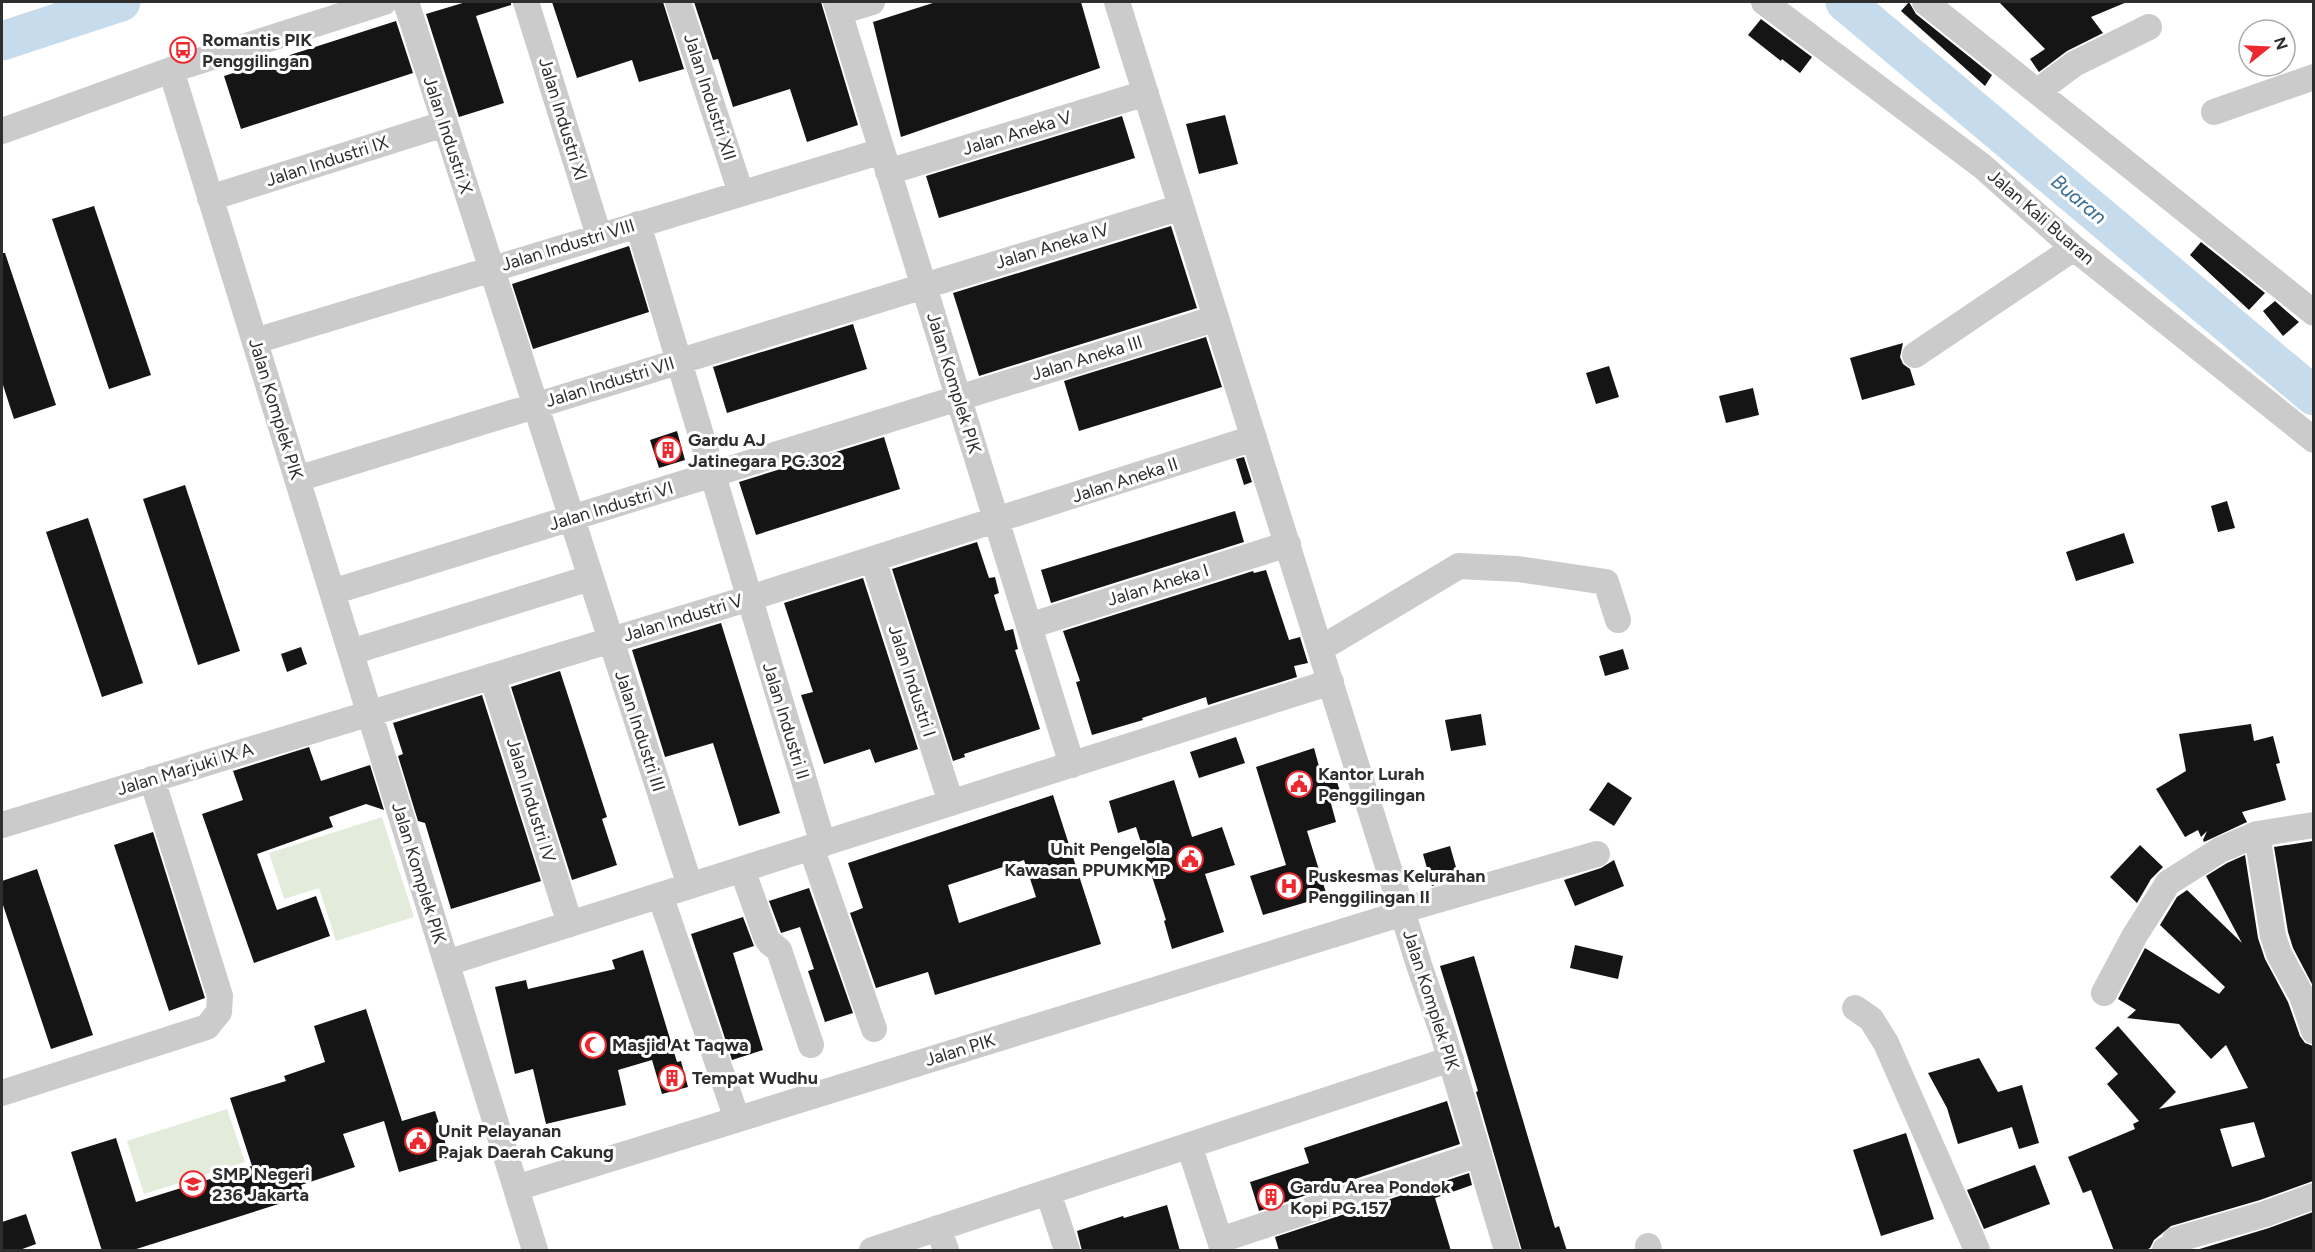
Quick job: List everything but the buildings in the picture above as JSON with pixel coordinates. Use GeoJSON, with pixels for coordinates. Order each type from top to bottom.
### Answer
{"type":"FeatureCollection","features":[{"type":"Feature","properties":{"kind":"street"},"geometry":{"type":"LineString","coordinates":[[2,131],[171,70],[384,2]]}},
{"type":"Feature","properties":{"kind":"street","name":"Jalan Industri X"},"geometry":{"type":"LineString","coordinates":[[406,2],[491,268]]}},
{"type":"Feature","properties":{"kind":"street","name":"Jalan Industri XI"},"geometry":{"type":"LineString","coordinates":[[526,2],[599,236]]}},
{"type":"Feature","properties":{"kind":"street","name":"Jalan Industri XII"},"geometry":{"type":"LineString","coordinates":[[678,2],[741,193]]}},
{"type":"Feature","properties":{"kind":"street"},"geometry":{"type":"LineString","coordinates":[[837,7],[872,2]]}},
{"type":"Feature","properties":{"kind":"street","name":"Jalan Komplek PIK"},"geometry":{"type":"LineString","coordinates":[[1117,2],[1419,965],[1451,1059],[1507,1251]]}},
{"type":"Feature","properties":{"kind":"street","name":"Jalan Kali Buaran"},"geometry":{"type":"LineString","coordinates":[[1764,2],[1982,166],[2074,248],[2313,440]]}},
{"type":"Feature","properties":{"kind":"street"},"geometry":{"type":"LineString","coordinates":[[1925,2],[2313,313]]}},
{"type":"Feature","properties":{"kind":"street","name":"Jalan Komplek PIK"},"geometry":{"type":"LineString","coordinates":[[837,7],[1072,765]]}},
{"type":"Feature","properties":{"kind":"street"},"geometry":{"type":"LineString","coordinates":[[2038,91],[2074,64],[2149,27]]}},
{"type":"Feature","properties":{"kind":"street","name":"Jalan Komplek PIK"},"geometry":{"type":"LineString","coordinates":[[171,70],[535,1251]]}},
{"type":"Feature","properties":{"kind":"street"},"geometry":{"type":"LineString","coordinates":[[2214,112],[2313,77]]}},
{"type":"Feature","properties":{"kind":"street","name":"Jalan Aneka V"},"geometry":{"type":"LineString","coordinates":[[885,162],[1146,93]]}},
{"type":"Feature","properties":{"kind":"street","name":"Jalan Industri IX"},"geometry":{"type":"LineString","coordinates":[[210,198],[444,124]]}},
{"type":"Feature","properties":{"kind":"street","name":"Jalan Industri VIII"},"geometry":{"type":"LineString","coordinates":[[255,341],[741,193],[885,162]]}},
{"type":"Feature","properties":{"kind":"street","name":"Jalan Aneka IV"},"geometry":{"type":"LineString","coordinates":[[924,286],[1181,207]]}},
{"type":"Feature","properties":{"kind":"street"},"geometry":{"type":"LineString","coordinates":[[638,224],[750,598]]}},
{"type":"Feature","properties":{"kind":"street"},"geometry":{"type":"LineString","coordinates":[[1915,355],[2074,248]]}},
{"type":"Feature","properties":{"kind":"street","name":"Jalan Industri III"},"geometry":{"type":"LineString","coordinates":[[491,268],[690,886]]}},
{"type":"Feature","properties":{"kind":"street","name":"Jalan Industri VII"},"geometry":{"type":"LineString","coordinates":[[297,479],[924,286]]}},
{"type":"Feature","properties":{"kind":"street","name":"Jalan Aneka III"},"geometry":{"type":"LineString","coordinates":[[958,398],[1216,317]]}},
{"type":"Feature","properties":{"kind":"street","name":"Jalan Industri VI"},"geometry":{"type":"LineString","coordinates":[[332,592],[958,398]]}},
{"type":"Feature","properties":{"kind":"street","name":"Jalan Aneka II"},"geometry":{"type":"LineString","coordinates":[[997,521],[1254,438]]}},
{"type":"Feature","properties":{"kind":"street","name":"Jalan Industri V"},"geometry":{"type":"LineString","coordinates":[[369,713],[997,521]]}},
{"type":"Feature","properties":{"kind":"street","name":"Jalan Aneka I"},"geometry":{"type":"LineString","coordinates":[[1029,626],[1287,544]]}},
{"type":"Feature","properties":{"kind":"street","name":"Jalan Industri I"},"geometry":{"type":"LineString","coordinates":[[873,559],[951,803]]}},
{"type":"Feature","properties":{"kind":"street"},"geometry":{"type":"LineString","coordinates":[[1320,649],[1459,566],[1518,569],[1606,582],[1618,620]]}},
{"type":"Feature","properties":{"kind":"street"},"geometry":{"type":"LineString","coordinates":[[351,652],[590,578]]}},
{"type":"Feature","properties":{"kind":"street","name":"Jalan Industri II"},"geometry":{"type":"LineString","coordinates":[[750,598],[817,845],[874,1029]]}},
{"type":"Feature","properties":{"kind":"street","name":"Jalan Industri IV"},"geometry":{"type":"LineString","coordinates":[[492,676],[570,924]]}},
{"type":"Feature","properties":{"kind":"street","name":"Jalan Komplek PIK"},"geometry":{"type":"LineString","coordinates":[[447,963],[1331,682]]}},
{"type":"Feature","properties":{"kind":"street","name":"Jalan Marjuki IX A"},"geometry":{"type":"LineString","coordinates":[[2,825],[369,713]]}},
{"type":"Feature","properties":{"kind":"street"},"geometry":{"type":"LineString","coordinates":[[2,1093],[207,1027],[219,1012],[220,996],[152,779]]}},
{"type":"Feature","properties":{"kind":"street"},"geometry":{"type":"LineString","coordinates":[[2104,993],[2135,935],[2168,883],[2220,850],[2257,834],[2313,825]]}},
{"type":"Feature","properties":{"kind":"street"},"geometry":{"type":"LineString","coordinates":[[2257,834],[2273,936],[2279,954],[2302,996],[2313,1031]]}},
{"type":"Feature","properties":{"kind":"street","name":"Jalan PIK"},"geometry":{"type":"LineString","coordinates":[[516,1188],[1403,912],[1598,854]]}},
{"type":"Feature","properties":{"kind":"street"},"geometry":{"type":"LineString","coordinates":[[742,869],[766,937],[779,950],[811,1045]]}},
{"type":"Feature","properties":{"kind":"street"},"geometry":{"type":"LineString","coordinates":[[660,895],[737,1119]]}},
{"type":"Feature","properties":{"kind":"street"},"geometry":{"type":"LineString","coordinates":[[1855,1008],[1871,1019],[1886,1043],[1977,1251]]}},
{"type":"Feature","properties":{"kind":"street"},"geometry":{"type":"LineString","coordinates":[[872,1251],[942,1240],[1048,1192],[1451,1059]]}},
{"type":"Feature","properties":{"kind":"street"},"geometry":{"type":"LineString","coordinates":[[1189,1145],[1222,1246],[1479,1154]]}},
{"type":"Feature","properties":{"kind":"street"},"geometry":{"type":"LineString","coordinates":[[1048,1192],[1067,1251]]}},
{"type":"Feature","properties":{"kind":"street"},"geometry":{"type":"LineString","coordinates":[[2165,1251],[2173,1247],[2175,1240],[2265,1214],[2313,1196]]}},
{"type":"Feature","properties":{"kind":"green space"},"geometry":{"type":"Polygon","coordinates":[[[382,817],[414,917],[336,941],[319,888],[284,899],[269,853],[382,817]]]}},
{"type":"Feature","properties":{"kind":"green space"},"geometry":{"type":"Polygon","coordinates":[[[227,1109],[245,1162],[144,1194],[127,1141],[227,1109]]]}},
{"type":"Feature","properties":{"kind":"waterway","name":"Buaran"},"geometry":{"type":"LineString","coordinates":[[2,41],[121,2]]}},
{"type":"Feature","properties":{"kind":"waterway","name":"Buaran"},"geometry":{"type":"LineString","coordinates":[[1845,2],[2314,396]]}},
{"type":"Feature","properties":{"kind":"place","name":"Romantis PIK Penggilingan"},"geometry":{"type":"Point","coordinates":[183,50]}},
{"type":"Feature","properties":{"kind":"place","name":"Gardu AJ Jatinegara PG.302"},"geometry":{"type":"Point","coordinates":[668,450]}},
{"type":"Feature","properties":{"kind":"place","name":"Kantor Lurah Penggilingan"},"geometry":{"type":"Point","coordinates":[1299,784]}},
{"type":"Feature","properties":{"kind":"place","name":"Unit Pengelola Kawasan PPUMKMP"},"geometry":{"type":"Point","coordinates":[1190,859]}},
{"type":"Feature","properties":{"kind":"place","name":"Puskesmas Kelurahan Penggilingan II"},"geometry":{"type":"Point","coordinates":[1289,886]}},
{"type":"Feature","properties":{"kind":"place","name":"Masjid At Taqwa"},"geometry":{"type":"Point","coordinates":[593,1045]}},
{"type":"Feature","properties":{"kind":"place","name":"Tempat Wudhu"},"geometry":{"type":"Point","coordinates":[672,1078]}},
{"type":"Feature","properties":{"kind":"place","name":"Unit Pelayanan Pajak Daerah Cakung"},"geometry":{"type":"Point","coordinates":[418,1141]}},
{"type":"Feature","properties":{"kind":"place","name":"SMP Negeri 236 Jakarta"},"geometry":{"type":"Point","coordinates":[193,1184]}},
{"type":"Feature","properties":{"kind":"place","name":"Gardu Area Pondok Kopi PG.157"},"geometry":{"type":"Point","coordinates":[1271,1197]}}]}
